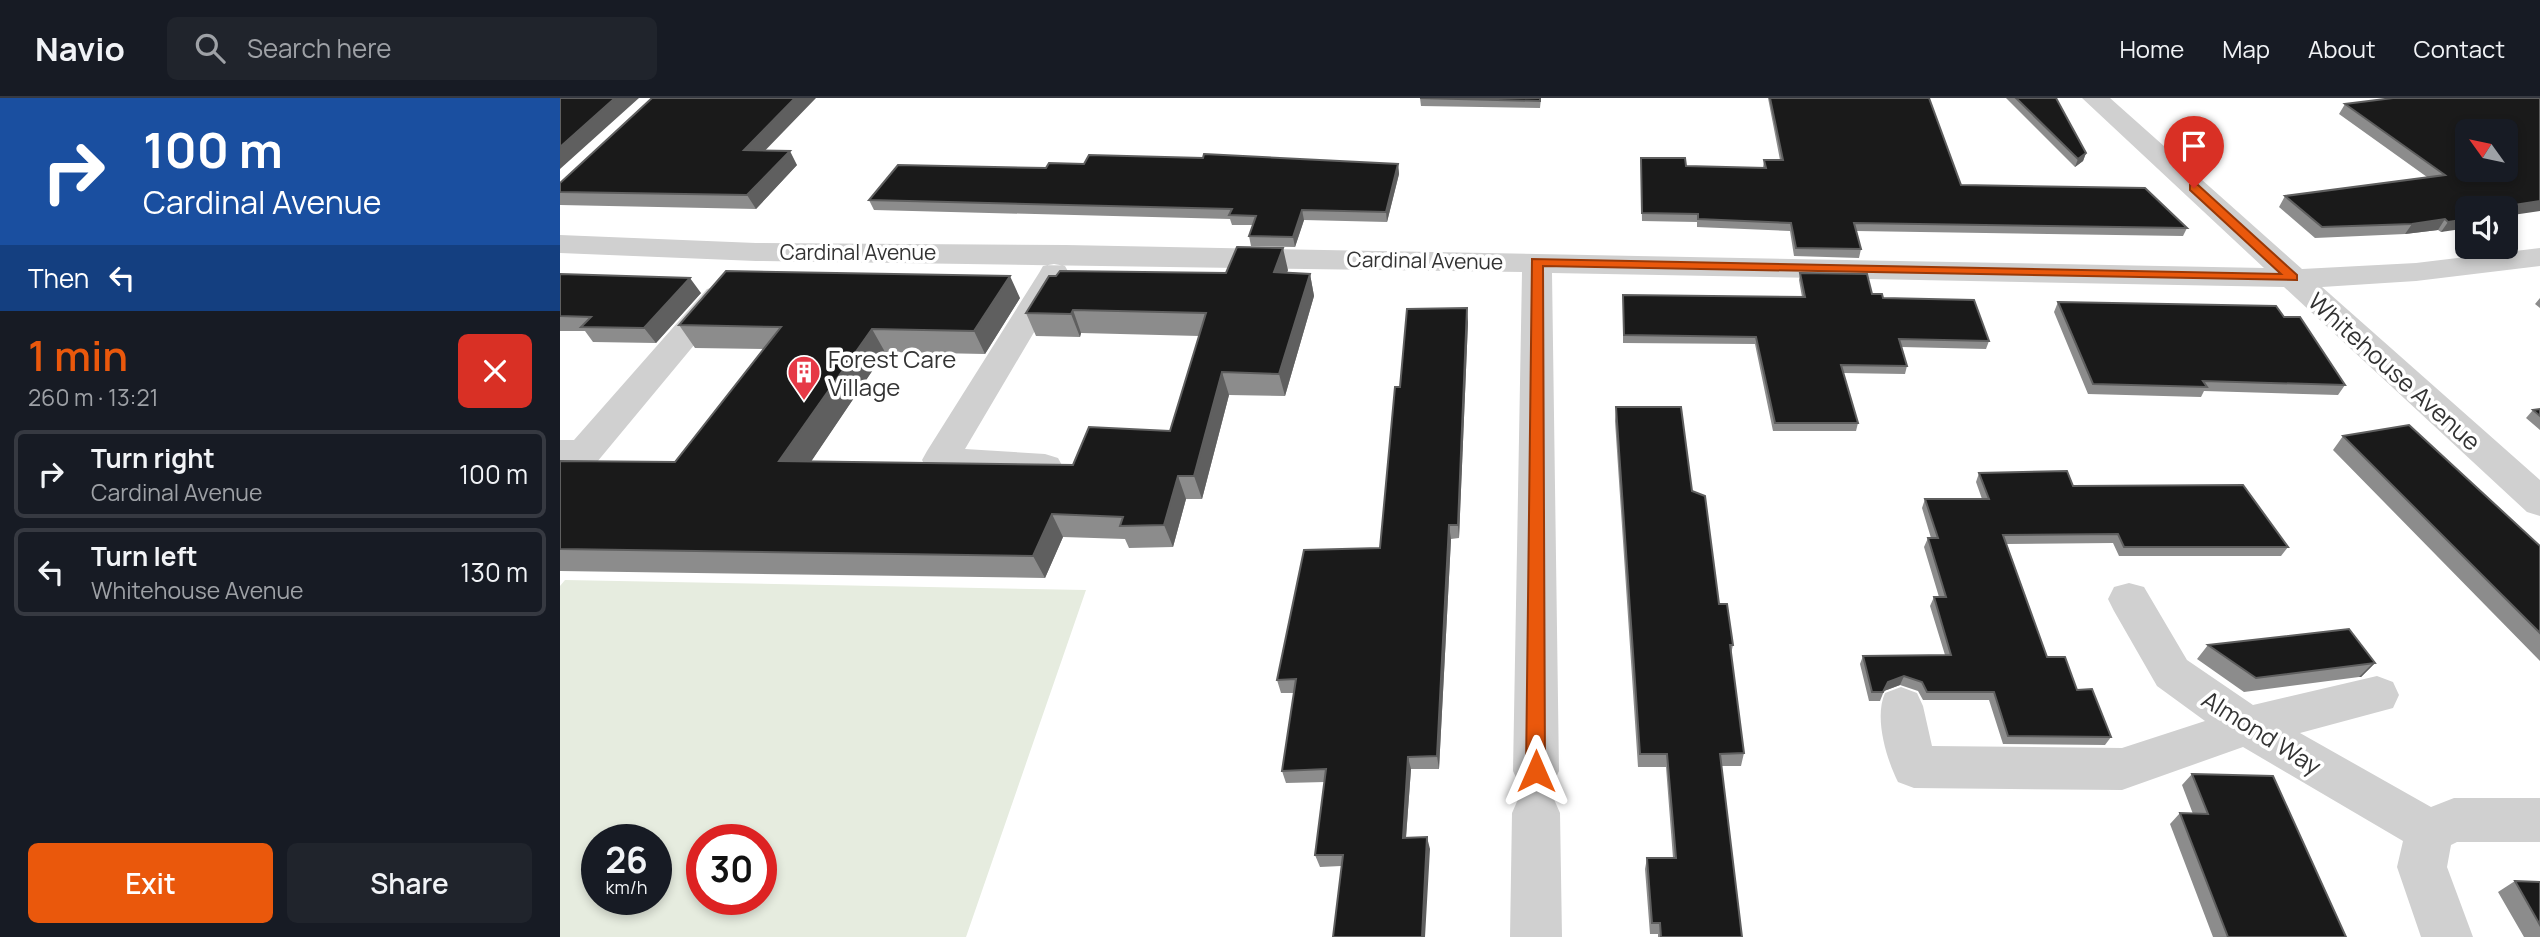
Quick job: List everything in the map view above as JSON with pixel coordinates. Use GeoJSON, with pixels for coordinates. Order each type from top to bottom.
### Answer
{"type":"FeatureCollection","features":[{"type":"Feature","properties":{"kind":"street","name":"Whitehouse Avenue"},"geometry":{"type":"LineString","coordinates":[[2095,98],[2540,502]]}},
{"type":"Feature","properties":{"kind":"street","name":"Cardinal Avenue"},"geometry":{"type":"LineString","coordinates":[[560,244],[756,252],[1066,254],[2293,278],[2379,276],[2468,269],[2540,257]]}},
{"type":"Feature","properties":{"kind":"street"},"geometry":{"type":"LineString","coordinates":[[560,453],[584,453],[756,252]]}},
{"type":"Feature","properties":{"kind":"street"},"geometry":{"type":"LineString","coordinates":[[1066,254],[940,460],[1068,468]]}},
{"type":"Feature","properties":{"kind":"street"},"geometry":{"type":"LineString","coordinates":[[1536,937],[1537,262]]}},
{"type":"Feature","properties":{"kind":"street","name":"Almond Way"},"geometry":{"type":"LineString","coordinates":[[2129,599],[2172,673],[2247,726],[2429,831]]}},
{"type":"Feature","properties":{"kind":"street"},"geometry":{"type":"LineString","coordinates":[[1901,706],[1914,767],[2122,769],[2247,726],[2377,695]]}},
{"type":"Feature","properties":{"kind":"street"},"geometry":{"type":"LineString","coordinates":[[2447,937],[2422,867],[2429,831],[2454,820],[2540,820]]}},
{"type":"Feature","properties":{"kind":"shaded area"},"geometry":{"type":"Polygon","coordinates":[[[565,580],[1086,590],[966,937],[560,937],[560,586],[565,580]]]}},
{"type":"Feature","properties":{"kind":"building"},"geometry":{"type":"Polygon","coordinates":[[[560,98],[615,98],[560,147],[560,98]]]}},
{"type":"Feature","properties":{"kind":"building"},"geometry":{"type":"Polygon","coordinates":[[[652,98],[795,98],[744,150],[790,151],[747,195],[560,192],[560,183],[652,98]]]}},
{"type":"Feature","properties":{"kind":"building"},"geometry":{"type":"Polygon","coordinates":[[[1420,98],[1540,98],[1540,101],[1420,98]]]}},
{"type":"Feature","properties":{"kind":"building"},"geometry":{"type":"Polygon","coordinates":[[[1770,98],[1929,98],[1961,185],[2145,188],[2187,228],[1854,223],[1861,249],[1796,248],[1791,223],[1698,219],[1698,214],[1642,213],[1641,158],[1685,158],[1686,166],[1766,168],[1764,160],[1783,160],[1770,98]]]}},
{"type":"Feature","properties":{"kind":"building"},"geometry":{"type":"Polygon","coordinates":[[[2016,98],[2056,98],[2086,153],[2078,159],[2016,98]]]}},
{"type":"Feature","properties":{"kind":"building"},"geometry":{"type":"Polygon","coordinates":[[[2393,98],[2540,98],[2540,201],[2518,204],[2518,196],[2455,196],[2455,221],[2448,222],[2445,219],[2412,224],[2322,227],[2285,196],[2445,175],[2345,104],[2393,98]]]}},
{"type":"Feature","properties":{"kind":"building"},"geometry":{"type":"Polygon","coordinates":[[[1204,154],[1398,164],[1386,212],[1302,210],[1293,237],[1249,236],[1256,216],[1229,215],[1232,209],[869,200],[898,165],[1046,168],[1049,163],[1084,164],[1089,155],[1203,158],[1204,154]]]}},
{"type":"Feature","properties":{"kind":"building"},"geometry":{"type":"Polygon","coordinates":[[[1237,247],[1283,248],[1274,272],[1310,274],[1279,374],[1222,372],[1194,476],[1178,476],[1164,525],[1120,526],[1123,517],[1052,514],[1033,556],[560,549],[560,461],[675,462],[781,327],[679,325],[726,271],[1010,276],[974,331],[872,329],[779,461],[1073,465],[1089,427],[1170,431],[1206,313],[1073,310],[1071,314],[1026,313],[1049,276],[1056,276],[1060,271],[1226,273],[1237,247]]]}},
{"type":"Feature","properties":{"kind":"building"},"geometry":{"type":"Polygon","coordinates":[[[1800,273],[1867,274],[1872,294],[1882,294],[1883,298],[1974,300],[1989,341],[1899,339],[1907,366],[1841,365],[1858,423],[1775,423],[1756,337],[1624,335],[1623,295],[1805,297],[1800,273]]]}},
{"type":"Feature","properties":{"kind":"building"},"geometry":{"type":"Polygon","coordinates":[[[560,274],[690,278],[644,328],[581,327],[591,317],[560,316],[560,274]]]}},
{"type":"Feature","properties":{"kind":"building"},"geometry":{"type":"Polygon","coordinates":[[[2058,302],[2276,306],[2284,317],[2300,317],[2345,385],[2203,381],[2207,387],[2093,384],[2058,302]]]}},
{"type":"Feature","properties":{"kind":"building"},"geometry":{"type":"Polygon","coordinates":[[[1467,308],[1458,525],[1449,525],[1437,756],[1408,757],[1403,838],[1427,837],[1422,937],[1333,937],[1343,855],[1315,855],[1326,769],[1282,771],[1296,679],[1277,680],[1304,550],[1380,548],[1395,387],[1400,387],[1407,309],[1467,308]]]}},
{"type":"Feature","properties":{"kind":"building"},"geometry":{"type":"Polygon","coordinates":[[[1616,407],[1681,407],[1692,491],[1705,496],[1719,604],[1727,604],[1744,753],[1720,754],[1742,937],[1661,937],[1660,923],[1652,923],[1647,858],[1676,858],[1667,754],[1640,754],[1616,407]]]}},
{"type":"Feature","properties":{"kind":"building"},"geometry":{"type":"Polygon","coordinates":[[[2409,425],[2540,546],[2540,633],[2343,436],[2409,425]]]}},
{"type":"Feature","properties":{"kind":"building"},"geometry":{"type":"Polygon","coordinates":[[[2067,471],[2073,486],[2243,485],[2288,547],[2124,547],[2118,534],[2003,535],[2047,657],[2065,657],[2077,690],[2092,689],[2111,737],[2008,736],[1994,692],[1927,692],[1922,682],[1904,676],[1888,682],[1883,692],[1872,692],[1863,656],[1951,655],[1934,597],[1946,597],[1928,538],[1938,538],[1925,499],[1989,499],[1979,473],[2067,471]]]}},
{"type":"Feature","properties":{"kind":"building"},"geometry":{"type":"Polygon","coordinates":[[[2349,629],[2375,663],[2256,678],[2208,645],[2349,629]]]}},
{"type":"Feature","properties":{"kind":"building"},"geometry":{"type":"Polygon","coordinates":[[[2192,774],[2273,776],[2346,937],[2228,937],[2180,813],[2208,814],[2192,774]]]}},
{"type":"Feature","properties":{"kind":"building"},"geometry":{"type":"Polygon","coordinates":[[[2515,881],[2540,882],[2540,925],[2515,881]]]}},
{"type":"Feature","properties":{"kind":"place","name":"Forest Care Village"},"geometry":{"type":"Point","coordinates":[804,402]}},
{"type":"Feature","properties":{"kind":"route"},"geometry":{"type":"LineString","coordinates":[[1536,771],[1537,262],[2293,278],[2194,188]]}}]}
